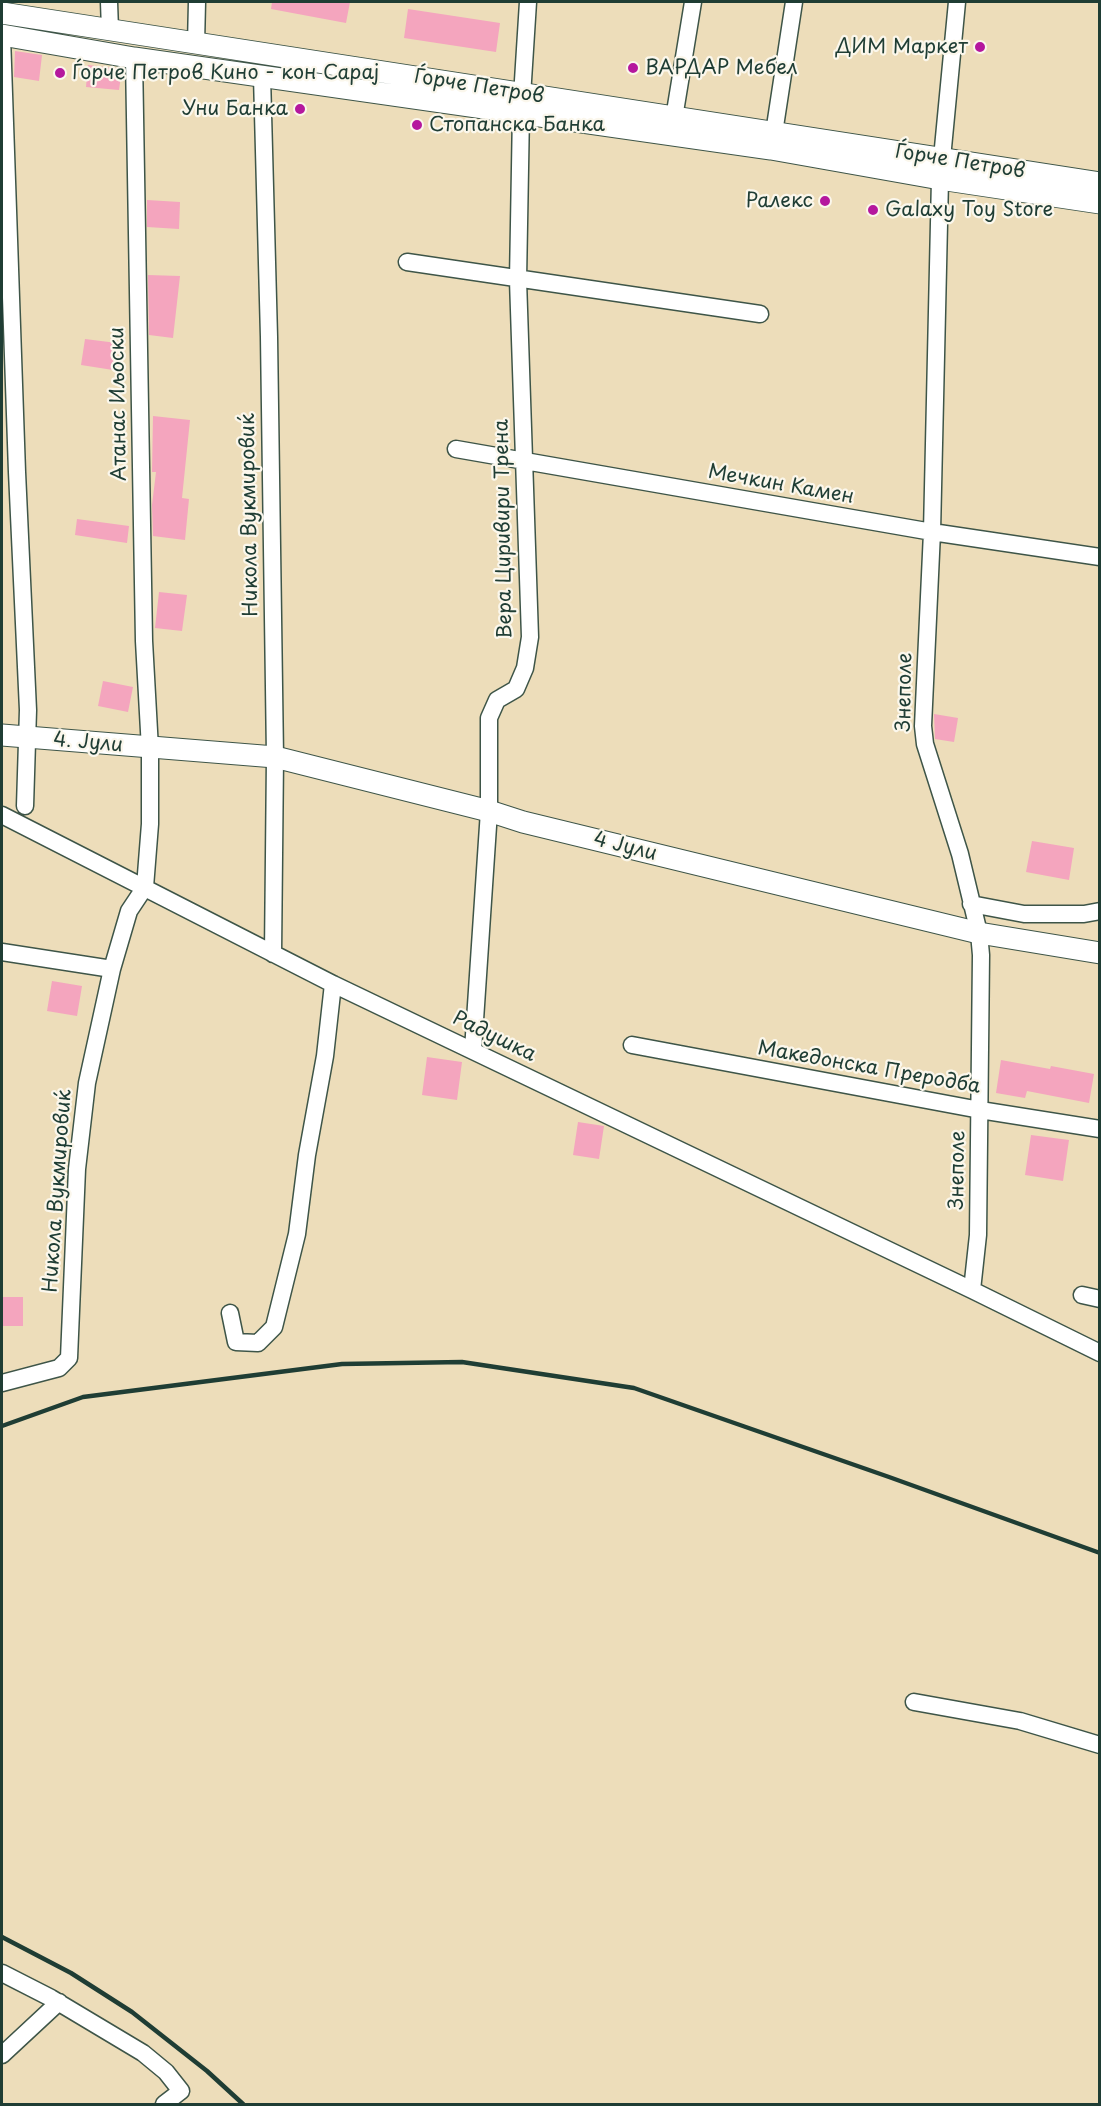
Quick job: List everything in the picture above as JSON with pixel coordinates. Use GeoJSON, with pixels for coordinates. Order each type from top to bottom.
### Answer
{"type":"FeatureCollection","features":[{"type":"Feature","properties":{"kind":"street"},"geometry":{"type":"LineString","coordinates":[[109,2],[110,30]]}},
{"type":"Feature","properties":{"kind":"street"},"geometry":{"type":"LineString","coordinates":[[196,44],[197,2]]}},
{"type":"Feature","properties":{"kind":"street","name":"Вера Циривири Трена"},"geometry":{"type":"LineString","coordinates":[[473,1050],[489,811],[489,718],[497,700],[516,689],[525,668],[530,637],[518,280],[522,103],[528,2]]}},
{"type":"Feature","properties":{"kind":"street"},"geometry":{"type":"LineString","coordinates":[[674,118],[693,2]]}},
{"type":"Feature","properties":{"kind":"street"},"geometry":{"type":"LineString","coordinates":[[774,133],[794,2]]}},
{"type":"Feature","properties":{"kind":"street","name":"Знеполе"},"geometry":{"type":"LineString","coordinates":[[957,2],[941,169],[932,532],[923,726],[925,744],[960,855],[979,933],[981,955],[978,1235],[972,1290]]}},
{"type":"Feature","properties":{"kind":"street"},"geometry":{"type":"LineString","coordinates":[[2,3],[2,13]]}},
{"type":"Feature","properties":{"kind":"street","name":"Ѓорче Петров"},"geometry":{"type":"LineString","coordinates":[[2,13],[196,44],[771,149],[941,169],[1100,183]]}},
{"type":"Feature","properties":{"kind":"street"},"geometry":{"type":"LineString","coordinates":[[2,35],[17,472],[28,710],[25,806]]}},
{"type":"Feature","properties":{"kind":"street","name":"Ѓорче Петров"},"geometry":{"type":"LineString","coordinates":[[2,35],[134,58],[262,76],[674,118],[774,133],[1100,203]]}},
{"type":"Feature","properties":{"kind":"street","name":"Aтанас Иљоски"},"geometry":{"type":"LineString","coordinates":[[134,58],[144,630],[150,748]]}},
{"type":"Feature","properties":{"kind":"street","name":"Никола Вукмировиќ"},"geometry":{"type":"LineString","coordinates":[[262,76],[269,337],[275,758],[273,954]]}},
{"type":"Feature","properties":{"kind":"street"},"geometry":{"type":"LineString","coordinates":[[407,262],[759,314]]}},
{"type":"Feature","properties":{"kind":"street","name":"Мечкин Камен"},"geometry":{"type":"LineString","coordinates":[[456,449],[932,532],[1100,557]]}},
{"type":"Feature","properties":{"kind":"street"},"geometry":{"type":"LineString","coordinates":[[2,735],[26,737]]}},
{"type":"Feature","properties":{"kind":"street","name":"4. Јули"},"geometry":{"type":"LineString","coordinates":[[26,737],[150,748]]}},
{"type":"Feature","properties":{"kind":"street","name":"Никола Вукмировиќ"},"geometry":{"type":"LineString","coordinates":[[2,1383],[59,1368],[69,1358],[77,1169],[85,1094],[112,969],[129,911],[145,887],[150,824],[150,748]]}},
{"type":"Feature","properties":{"kind":"street","name":"4 Јули"},"geometry":{"type":"LineString","coordinates":[[150,748],[275,758],[489,811],[534,825],[979,933],[1100,953]]}},
{"type":"Feature","properties":{"kind":"street","name":"Радушка"},"geometry":{"type":"LineString","coordinates":[[2,815],[333,984],[1100,1353]]}},
{"type":"Feature","properties":{"kind":"street"},"geometry":{"type":"LineString","coordinates":[[971,904],[1024,914],[1084,914],[1100,910]]}},
{"type":"Feature","properties":{"kind":"street"},"geometry":{"type":"LineString","coordinates":[[2,952],[112,969]]}},
{"type":"Feature","properties":{"kind":"street"},"geometry":{"type":"LineString","coordinates":[[230,1313],[236,1342],[258,1343],[274,1327],[297,1234],[325,1056],[333,984]]}},
{"type":"Feature","properties":{"kind":"street","name":"Македонска Преродба"},"geometry":{"type":"LineString","coordinates":[[632,1045],[980,1110],[1100,1129]]}},
{"type":"Feature","properties":{"kind":"street"},"geometry":{"type":"LineString","coordinates":[[1082,1295],[1100,1299]]}},
{"type":"Feature","properties":{"kind":"street"},"geometry":{"type":"LineString","coordinates":[[914,1702],[1020,1721],[1100,1744]]}},
{"type":"Feature","properties":{"kind":"street"},"geometry":{"type":"LineString","coordinates":[[2,1973],[59,2002],[143,2053],[166,2072],[181,2091],[164,2104]]}},
{"type":"Feature","properties":{"kind":"street"},"geometry":{"type":"LineString","coordinates":[[2,2055],[59,2002]]}},
{"type":"Feature","properties":{"kind":"building"},"geometry":{"type":"Polygon","coordinates":[[[272,2],[350,2],[346,23],[271,9],[272,2]]]}},
{"type":"Feature","properties":{"kind":"building"},"geometry":{"type":"Polygon","coordinates":[[[408,9],[500,23],[496,52],[404,38],[408,9]]]}},
{"type":"Feature","properties":{"kind":"building"},"geometry":{"type":"Polygon","coordinates":[[[15,51],[42,55],[39,81],[14,77],[15,51]]]}},
{"type":"Feature","properties":{"kind":"building"},"geometry":{"type":"Polygon","coordinates":[[[88,65],[122,69],[119,90],[86,87],[88,65]]]}},
{"type":"Feature","properties":{"kind":"building"},"geometry":{"type":"Polygon","coordinates":[[[147,200],[180,202],[179,229],[147,227],[147,200]]]}},
{"type":"Feature","properties":{"kind":"building"},"geometry":{"type":"Polygon","coordinates":[[[148,275],[180,276],[173,338],[149,335],[148,275]]]}},
{"type":"Feature","properties":{"kind":"building"},"geometry":{"type":"Polygon","coordinates":[[[85,339],[117,343],[113,370],[81,365],[85,339]]]}},
{"type":"Feature","properties":{"kind":"building"},"geometry":{"type":"Polygon","coordinates":[[[153,416],[190,420],[182,498],[189,499],[185,540],[153,536],[152,505],[156,472],[152,472],[153,416]]]}},
{"type":"Feature","properties":{"kind":"building"},"geometry":{"type":"Polygon","coordinates":[[[77,519],[129,526],[127,543],[75,535],[77,519]]]}},
{"type":"Feature","properties":{"kind":"building"},"geometry":{"type":"Polygon","coordinates":[[[159,592],[187,595],[182,631],[155,628],[159,592]]]}},
{"type":"Feature","properties":{"kind":"building"},"geometry":{"type":"Polygon","coordinates":[[[103,681],[133,687],[128,712],[98,706],[103,681]]]}},
{"type":"Feature","properties":{"kind":"building"},"geometry":{"type":"Polygon","coordinates":[[[934,714],[958,718],[954,742],[935,739],[934,714]]]}},
{"type":"Feature","properties":{"kind":"building"},"geometry":{"type":"Polygon","coordinates":[[[1032,841],[1074,848],[1069,880],[1026,872],[1032,841]]]}},
{"type":"Feature","properties":{"kind":"building"},"geometry":{"type":"Polygon","coordinates":[[[52,981],[82,986],[77,1016],[47,1011],[52,981]]]}},
{"type":"Feature","properties":{"kind":"building"},"geometry":{"type":"Polygon","coordinates":[[[427,1057],[462,1062],[457,1100],[422,1095],[427,1057]]]}},
{"type":"Feature","properties":{"kind":"building"},"geometry":{"type":"Polygon","coordinates":[[[1001,1060],[1094,1074],[1089,1103],[1027,1091],[1025,1098],[996,1093],[1001,1060]]]}},
{"type":"Feature","properties":{"kind":"building"},"geometry":{"type":"Polygon","coordinates":[[[578,1122],[604,1126],[599,1159],[573,1155],[578,1122]]]}},
{"type":"Feature","properties":{"kind":"building"},"geometry":{"type":"Polygon","coordinates":[[[1031,1135],[1069,1140],[1063,1181],[1025,1175],[1031,1135]]]}},
{"type":"Feature","properties":{"kind":"building"},"geometry":{"type":"Polygon","coordinates":[[[2,1297],[23,1297],[23,1326],[2,1326],[2,1297]]]}},
{"type":"Feature","properties":{"kind":"railway"},"geometry":{"type":"LineString","coordinates":[[2,1426],[83,1397],[342,1364],[462,1362],[634,1388],[1100,1553]]}},
{"type":"Feature","properties":{"kind":"railway"},"geometry":{"type":"LineString","coordinates":[[2,1937],[71,1973],[132,2012],[207,2071],[243,2104]]}},
{"type":"Feature","properties":{"kind":"place","name":"ДИМ Маркет"},"geometry":{"type":"Point","coordinates":[980,47]}},
{"type":"Feature","properties":{"kind":"place","name":"ВАРДАР Мебел"},"geometry":{"type":"Point","coordinates":[633,68]}},
{"type":"Feature","properties":{"kind":"place","name":"Ѓорче Петров Кино - кон Сарај"},"geometry":{"type":"Point","coordinates":[60,73]}},
{"type":"Feature","properties":{"kind":"place","name":"Уни Банка"},"geometry":{"type":"Point","coordinates":[300,109]}},
{"type":"Feature","properties":{"kind":"place","name":"Стопанска Банка"},"geometry":{"type":"Point","coordinates":[417,125]}},
{"type":"Feature","properties":{"kind":"place","name":"Ралекс"},"geometry":{"type":"Point","coordinates":[825,201]}},
{"type":"Feature","properties":{"kind":"place","name":"Galaxy Toy Store"},"geometry":{"type":"Point","coordinates":[873,210]}}]}
